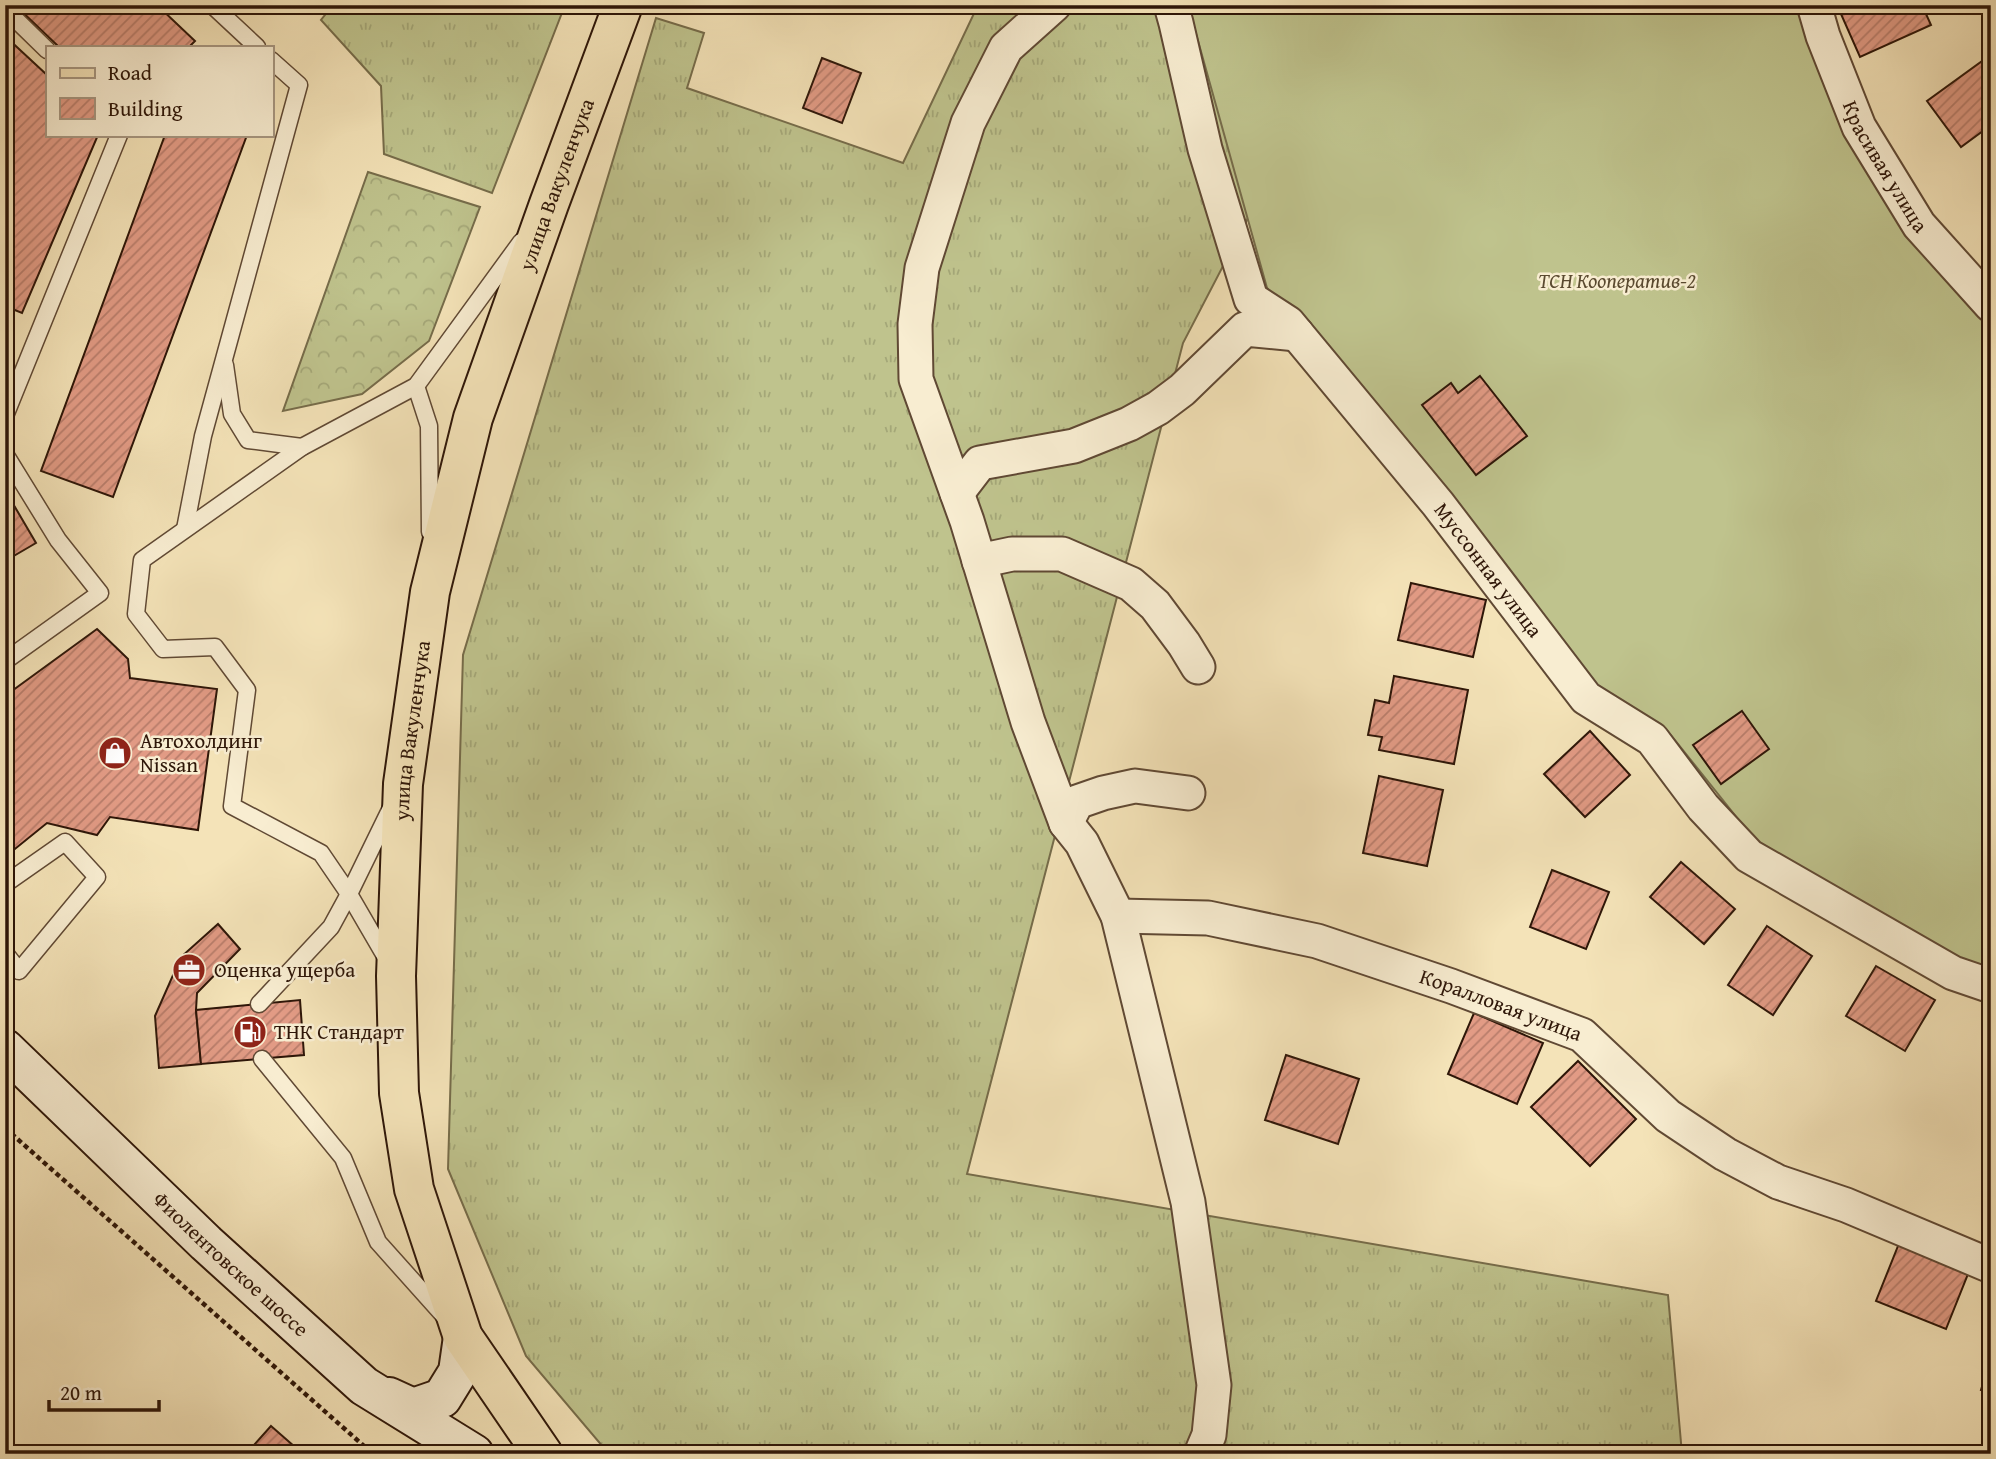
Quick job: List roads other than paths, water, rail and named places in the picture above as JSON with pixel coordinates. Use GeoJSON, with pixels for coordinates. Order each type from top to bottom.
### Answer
{"type":"FeatureCollection","features":[{"type":"Feature","properties":{"kind":"main road","name":"улица Вакуленчука"},"geometry":{"type":"LineString","coordinates":[[543,1454],[463,1337],[414,1189],[399,1093],[396,975],[403,784],[430,592],[473,418],[622,5]]}},
{"type":"Feature","properties":{"kind":"main road","name":"Фиолентовское шоссе"},"geometry":{"type":"LineString","coordinates":[[5,1049],[206,1242],[365,1386],[474,1454]]}},
{"type":"Feature","properties":{"kind":"main road"},"geometry":{"type":"LineString","coordinates":[[365,1386],[413,1408],[442,1398],[458,1372],[463,1337]]}},
{"type":"Feature","properties":{"kind":"street"},"geometry":{"type":"LineString","coordinates":[[1054,5],[1006,48],[968,123],[922,268],[915,324],[916,379],[957,493],[1028,722],[1074,833],[1118,916],[1188,1202],[1214,1385],[1209,1435],[1201,1454]]}},
{"type":"Feature","properties":{"kind":"street","name":"Муссонная улица"},"geometry":{"type":"LineString","coordinates":[[1171,5],[1205,149],[1251,299],[1288,323],[1430,494],[1586,698],[1652,739],[1703,807],[1749,856],[1953,973],[1991,986]]}},
{"type":"Feature","properties":{"kind":"street","name":"Красивая улица"},"geometry":{"type":"LineString","coordinates":[[1814,5],[1823,36],[1859,127],[1919,225],[1991,305]]}},
{"type":"Feature","properties":{"kind":"street"},"geometry":{"type":"LineString","coordinates":[[957,493],[980,463],[1074,446],[1129,424],[1158,408],[1182,390],[1245,329],[1297,334]]}},
{"type":"Feature","properties":{"kind":"street"},"geometry":{"type":"LineString","coordinates":[[979,561],[1012,554],[1062,554],[1131,584],[1155,605],[1198,667]]}},
{"type":"Feature","properties":{"kind":"street"},"geometry":{"type":"LineString","coordinates":[[1074,833],[1077,802],[1135,786],[1188,793]]}},
{"type":"Feature","properties":{"kind":"street","name":"Коралловая улица"},"geometry":{"type":"LineString","coordinates":[[1118,916],[1208,918],[1317,941],[1451,986],[1582,1035],[1668,1116],[1725,1154],[1778,1182],[1846,1205],[1991,1266]]}},
{"type":"Feature","properties":{"kind":"lane"},"geometry":{"type":"LineString","coordinates":[[212,5],[256,46]]}},
{"type":"Feature","properties":{"kind":"lane"},"geometry":{"type":"LineString","coordinates":[[5,9],[46,49]]}},
{"type":"Feature","properties":{"kind":"lane"},"geometry":{"type":"LineString","coordinates":[[185,529],[203,436],[299,85],[273,62]]}},
{"type":"Feature","properties":{"kind":"lane"},"geometry":{"type":"LineString","coordinates":[[5,416],[119,136]]}},
{"type":"Feature","properties":{"kind":"lane"},"geometry":{"type":"LineString","coordinates":[[396,975],[349,894],[321,853],[232,806],[247,690],[215,647],[163,649],[136,614],[142,560],[302,447],[416,386],[549,204]]}},
{"type":"Feature","properties":{"kind":"lane"},"geometry":{"type":"LineString","coordinates":[[224,359],[232,414],[248,440],[302,447]]}},
{"type":"Feature","properties":{"kind":"lane"},"geometry":{"type":"LineString","coordinates":[[416,386],[429,426],[430,592]]}},
{"type":"Feature","properties":{"kind":"lane"},"geometry":{"type":"LineString","coordinates":[[5,454],[58,540],[100,593],[5,661]]}},
{"type":"Feature","properties":{"kind":"lane"},"geometry":{"type":"LineString","coordinates":[[258,1004],[331,927],[403,784]]}},
{"type":"Feature","properties":{"kind":"lane"},"geometry":{"type":"LineString","coordinates":[[5,884],[65,842],[97,877],[19,971],[5,953]]}},
{"type":"Feature","properties":{"kind":"lane"},"geometry":{"type":"LineString","coordinates":[[262,1059],[343,1158],[378,1242],[463,1337]]}},
{"type":"Feature","properties":{"kind":"place","name":"Автохолдинг Nissan"},"geometry":{"type":"Point","coordinates":[115,753]}},
{"type":"Feature","properties":{"kind":"place","name":"Оценка ущерба"},"geometry":{"type":"Point","coordinates":[189,970]}},
{"type":"Feature","properties":{"kind":"place","name":"ТНК Стандарт"},"geometry":{"type":"Point","coordinates":[250,1032]}},
{"type":"Feature","properties":{"kind":"park label","name":"ТСН Кооператив-2"},"geometry":{"type":"Point","coordinates":[1617,281]}}]}
